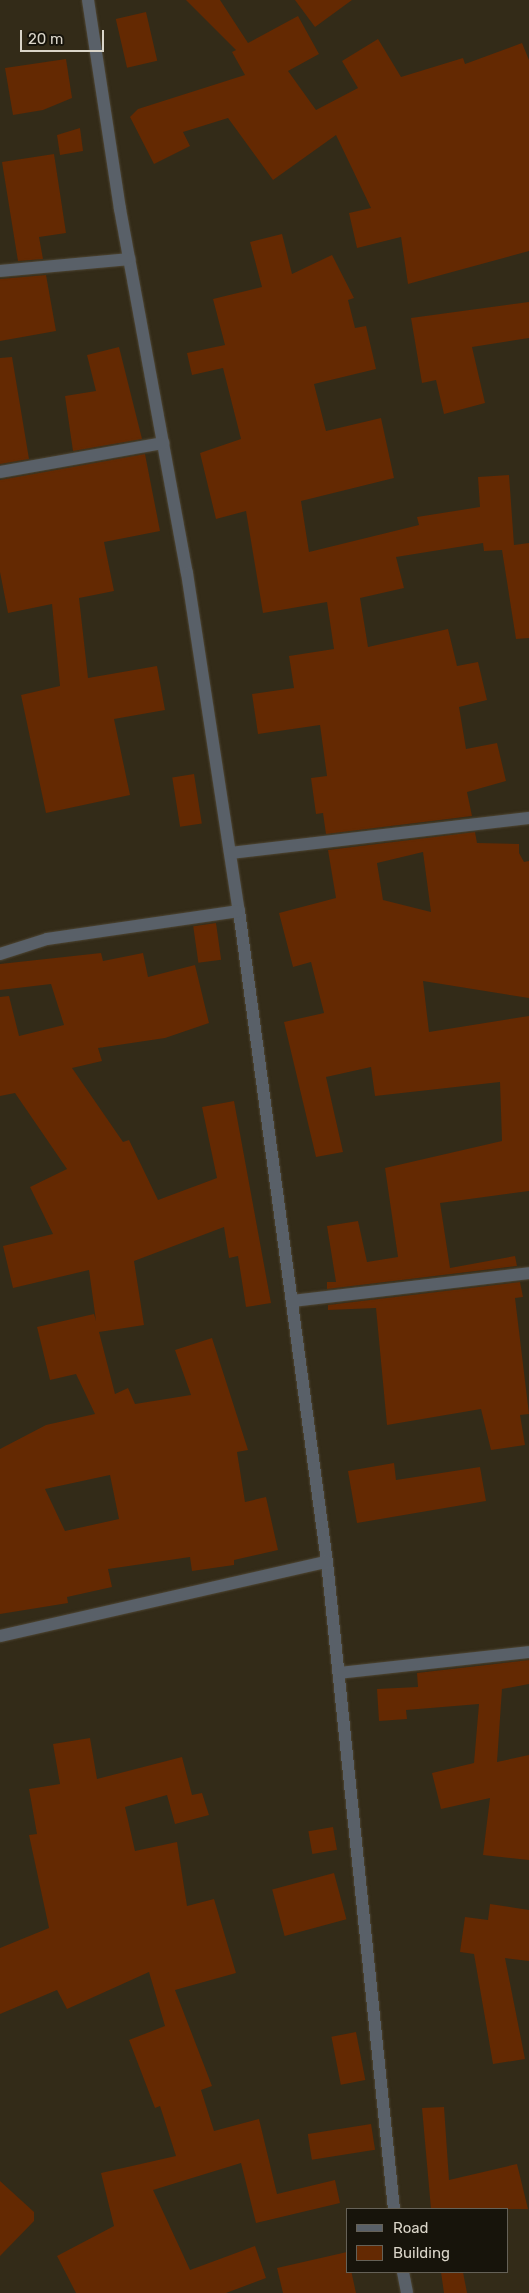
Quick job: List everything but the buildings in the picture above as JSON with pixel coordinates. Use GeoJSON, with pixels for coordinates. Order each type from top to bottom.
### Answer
{"type":"FeatureCollection","features":[{"type":"Feature","properties":{"kind":"street"},"geometry":{"type":"LineString","coordinates":[[88,0],[129,258],[163,443],[239,911],[326,1562],[394,2208]]}},
{"type":"Feature","properties":{"kind":"street"},"geometry":{"type":"LineString","coordinates":[[0,271],[129,258]]}},
{"type":"Feature","properties":{"kind":"street"},"geometry":{"type":"LineString","coordinates":[[0,472],[163,443]]}},
{"type":"Feature","properties":{"kind":"street"},"geometry":{"type":"LineString","coordinates":[[230,853],[529,818]]}},
{"type":"Feature","properties":{"kind":"street"},"geometry":{"type":"LineString","coordinates":[[0,954],[47,939],[239,911]]}},
{"type":"Feature","properties":{"kind":"street"},"geometry":{"type":"LineString","coordinates":[[292,1301],[529,1273]]}},
{"type":"Feature","properties":{"kind":"street"},"geometry":{"type":"LineString","coordinates":[[0,1636],[326,1562]]}},
{"type":"Feature","properties":{"kind":"street"},"geometry":{"type":"LineString","coordinates":[[339,1673],[529,1652]]}},
{"type":"Feature","properties":{"kind":"street"},"geometry":{"type":"LineString","coordinates":[[403,2273],[406,2293]]}}]}
